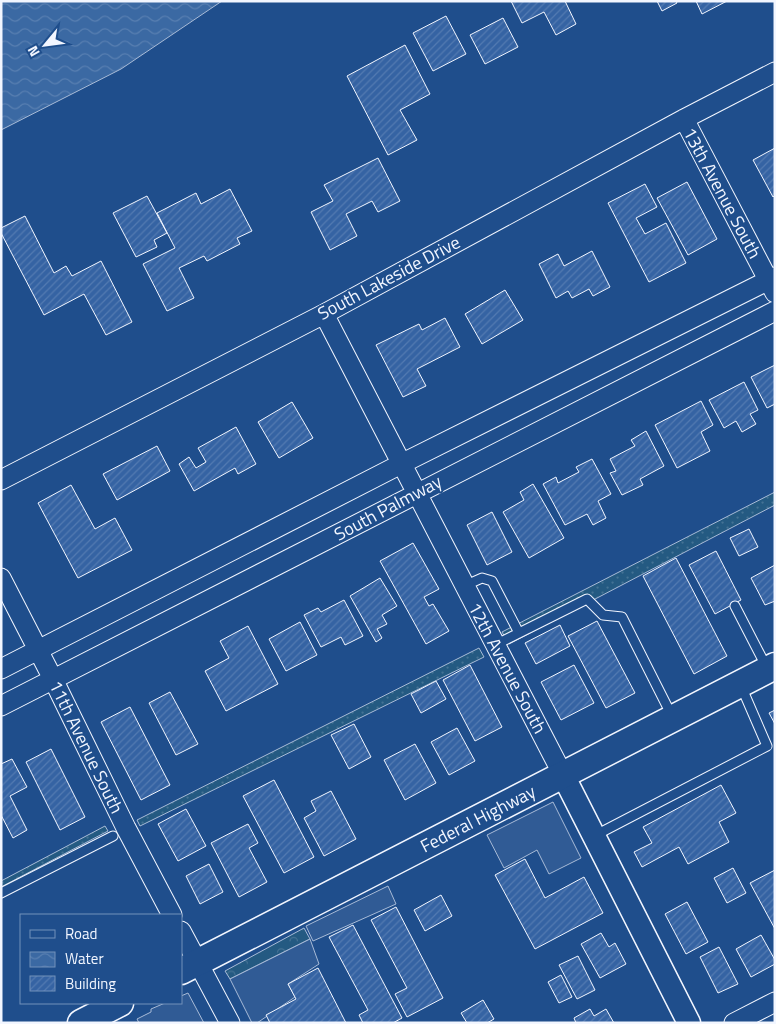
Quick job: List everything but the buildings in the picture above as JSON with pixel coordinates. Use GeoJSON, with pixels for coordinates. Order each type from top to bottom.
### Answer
{"type":"FeatureCollection","features":[{"type":"Feature","properties":{"kind":"main road","name":"Federal Highway"},"geometry":{"type":"LineString","coordinates":[[190,967],[771,668]]}},
{"type":"Feature","properties":{"kind":"main road"},"geometry":{"type":"LineString","coordinates":[[81,1023],[118,1004]]}},
{"type":"Feature","properties":{"kind":"street","name":"South Lakeside Drive"},"geometry":{"type":"LineString","coordinates":[[1,480],[324,314],[684,119],[775,72]]}},
{"type":"Feature","properties":{"kind":"street","name":"13th Avenue South"},"geometry":{"type":"LineString","coordinates":[[684,119],[773,284]]}},
{"type":"Feature","properties":{"kind":"street","name":"South Palmway"},"geometry":{"type":"LineString","coordinates":[[1,669],[401,464],[773,284]]}},
{"type":"Feature","properties":{"kind":"street","name":"South Palmway"},"geometry":{"type":"LineString","coordinates":[[1,706],[775,311]]}},
{"type":"Feature","properties":{"kind":"street","name":"12th Avenue South"},"geometry":{"type":"LineString","coordinates":[[324,314],[689,1023]]}},
{"type":"Feature","properties":{"kind":"street","name":"11th Avenue South"},"geometry":{"type":"LineString","coordinates":[[1,578],[53,678],[126,828],[171,914]]}},
{"type":"Feature","properties":{"kind":"street"},"geometry":{"type":"LineString","coordinates":[[182,936],[190,967],[230,1023]]}},
{"type":"Feature","properties":{"kind":"street"},"geometry":{"type":"LineString","coordinates":[[734,1023],[775,1002]]}},
{"type":"Feature","properties":{"kind":"lane"},"geometry":{"type":"LineString","coordinates":[[464,586],[482,578],[492,581],[519,633]]}},
{"type":"Feature","properties":{"kind":"lane"},"geometry":{"type":"LineString","coordinates":[[495,645],[587,599],[603,615],[622,617],[674,718]]}},
{"type":"Feature","properties":{"kind":"lane"},"geometry":{"type":"LineString","coordinates":[[736,606],[771,668]]}},
{"type":"Feature","properties":{"kind":"lane"},"geometry":{"type":"LineString","coordinates":[[594,836],[767,746],[740,684]]}},
{"type":"Feature","properties":{"kind":"lane"},"geometry":{"type":"LineString","coordinates":[[1,893],[113,836]]}},
{"type":"Feature","properties":{"kind":"green space"},"geometry":{"type":"Polygon","coordinates":[[[775,492],[775,505],[509,644],[502,632],[775,492]]]}},
{"type":"Feature","properties":{"kind":"green space"},"geometry":{"type":"Polygon","coordinates":[[[479,648],[484,657],[140,826],[137,820],[479,648]]]}},
{"type":"Feature","properties":{"kind":"green space"},"geometry":{"type":"Polygon","coordinates":[[[105,826],[108,831],[1,887],[1,881],[105,826]]]}},
{"type":"Feature","properties":{"kind":"green space"},"geometry":{"type":"Polygon","coordinates":[[[304,928],[310,939],[230,979],[225,971],[304,928]]]}},
{"type":"Feature","properties":{"kind":"shaded area"},"geometry":{"type":"Polygon","coordinates":[[[553,802],[581,858],[549,874],[537,850],[504,868],[487,835],[553,802]]]}},
{"type":"Feature","properties":{"kind":"shaded area"},"geometry":{"type":"Polygon","coordinates":[[[388,886],[396,904],[313,941],[306,926],[388,886]]]}},
{"type":"Feature","properties":{"kind":"shaded area"},"geometry":{"type":"Polygon","coordinates":[[[310,939],[319,964],[288,984],[295,997],[257,1023],[252,1023],[230,979],[310,939]]]}},
{"type":"Feature","properties":{"kind":"shaded area"},"geometry":{"type":"Polygon","coordinates":[[[188,993],[204,1023],[139,1023],[137,1019],[151,1012],[151,1009],[163,1004],[182,1004],[182,996],[188,993]]]}},
{"type":"Feature","properties":{"kind":"water"},"geometry":{"type":"Polygon","coordinates":[[[1,1],[222,1],[121,69],[1,130],[1,1]]]}}]}
